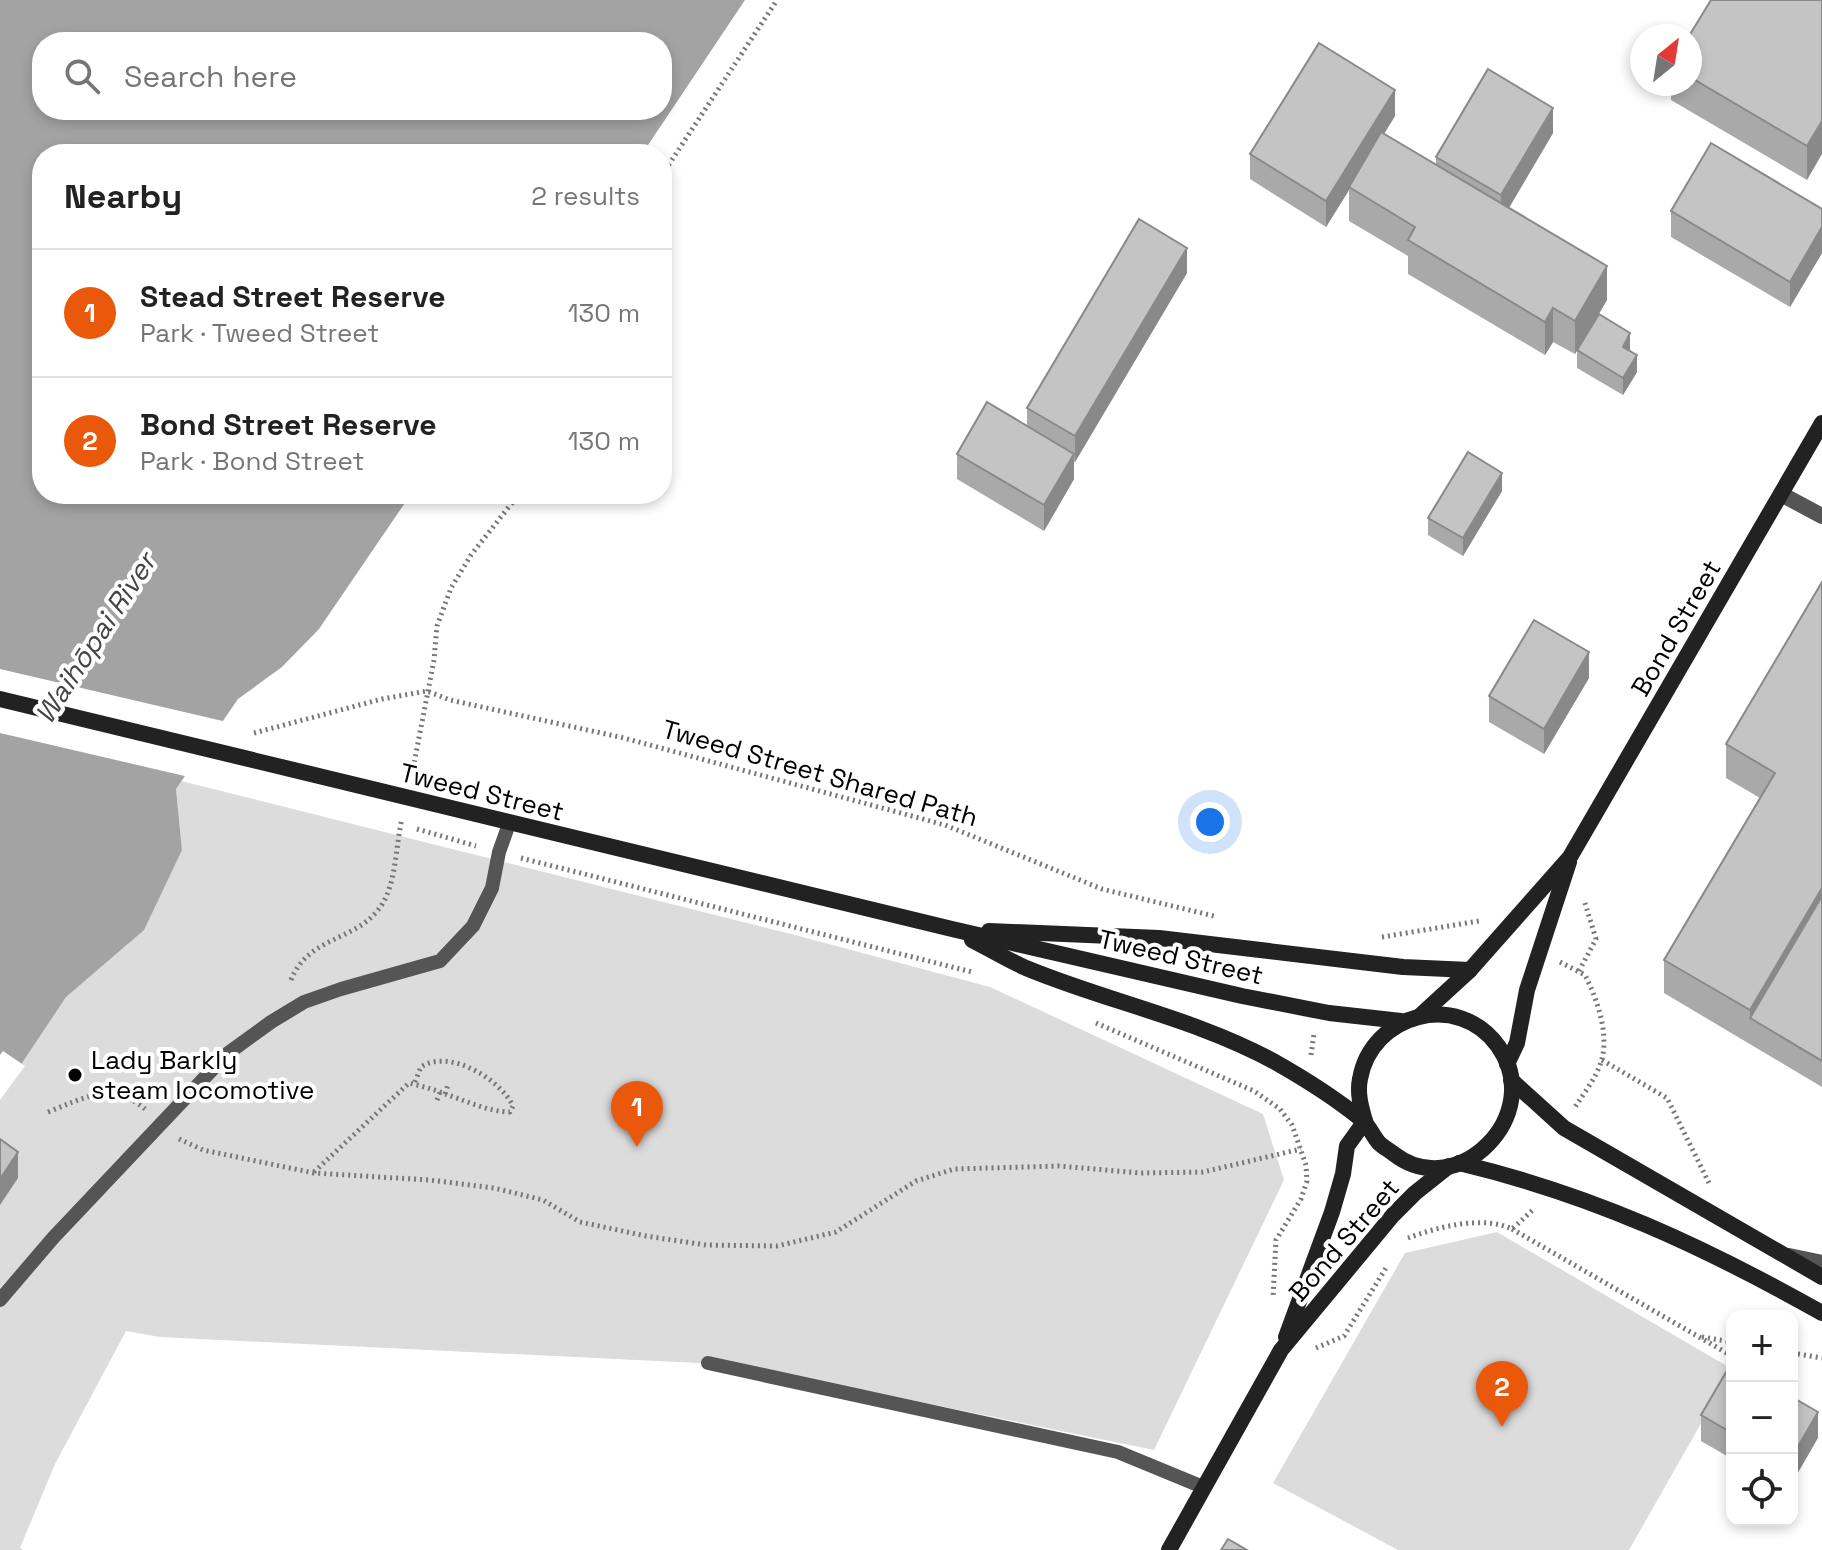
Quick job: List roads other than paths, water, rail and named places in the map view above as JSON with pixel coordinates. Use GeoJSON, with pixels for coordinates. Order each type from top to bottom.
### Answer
{"type":"FeatureCollection","features":[{"type":"Feature","properties":{"kind":"main road","name":"Bond Street"},"geometry":{"type":"LineString","coordinates":[[1421,1015],[1470,970],[1570,857],[1822,423]]}},
{"type":"Feature","properties":{"kind":"main road","name":"Tweed Street"},"geometry":{"type":"LineString","coordinates":[[0,699],[509,824],[1242,996],[1329,1013],[1401,1021]]}},
{"type":"Feature","properties":{"kind":"main road","name":"Bond Street"},"geometry":{"type":"LineString","coordinates":[[1281,1350],[1386,1223],[1415,1193],[1454,1165],[1483,1151],[1501,1131],[1510,1106],[1509,1072],[1527,990],[1570,857]]}},
{"type":"Feature","properties":{"kind":"main road","name":"Tweed Street"},"geometry":{"type":"LineString","coordinates":[[952,929],[1026,968],[1190,1025],[1273,1061],[1365,1121]]}},
{"type":"Feature","properties":{"kind":"main road"},"geometry":{"type":"LineString","coordinates":[[952,929],[1159,938],[1403,967],[1470,970]]}},
{"type":"Feature","properties":{"kind":"main road","name":"Bond Street"},"geometry":{"type":"LineString","coordinates":[[1454,1165],[1423,1166],[1399,1158],[1379,1142],[1365,1121],[1359,1102],[1363,1064],[1372,1046],[1401,1021],[1421,1015],[1443,1014],[1464,1019],[1482,1030],[1498,1046],[1509,1072]]}},
{"type":"Feature","properties":{"kind":"main road"},"geometry":{"type":"LineString","coordinates":[[1509,1072],[1564,1128],[1822,1277]]}},
{"type":"Feature","properties":{"kind":"main road","name":"Bond Street"},"geometry":{"type":"LineString","coordinates":[[1169,1550],[1281,1350],[1332,1212],[1347,1146],[1365,1121]]}},
{"type":"Feature","properties":{"kind":"main road"},"geometry":{"type":"LineString","coordinates":[[1454,1165],[1533,1182],[1612,1209],[1743,1269],[1822,1313]]}},
{"type":"Feature","properties":{"kind":"street"},"geometry":{"type":"LineString","coordinates":[[1781,494],[1822,516]]}},
{"type":"Feature","properties":{"kind":"street"},"geometry":{"type":"LineString","coordinates":[[1783,1255],[1822,1263]]}},
{"type":"Feature","properties":{"kind":"lane"},"geometry":{"type":"LineString","coordinates":[[0,1300],[53,1238],[227,1054],[304,1002],[440,961],[473,926],[492,888],[499,852],[509,824]]}},
{"type":"Feature","properties":{"kind":"lane"},"geometry":{"type":"LineString","coordinates":[[708,1363],[1118,1452],[1203,1487]]}},
{"type":"Feature","properties":{"kind":"water","name":"Waihōpai River"},"geometry":{"type":"Polygon","coordinates":[[[0,0],[745,0],[672,109],[672,32],[32,32],[32,120],[665,120],[649,144],[32,144],[32,504],[404,504],[319,629],[282,667],[238,699],[176,789],[182,850],[144,930],[66,997],[0,1096],[0,0]]]}},
{"type":"Feature","properties":{"kind":"place","name":"Lady Barkly steam locomotive"},"geometry":{"type":"Point","coordinates":[75,1075]}},
{"type":"Feature","properties":{"kind":"place","name":"Stead Street Reserve"},"geometry":{"type":"Point","coordinates":[637,1147]}},
{"type":"Feature","properties":{"kind":"place","name":"Bond Street Reserve"},"geometry":{"type":"Point","coordinates":[1502,1427]}}]}
